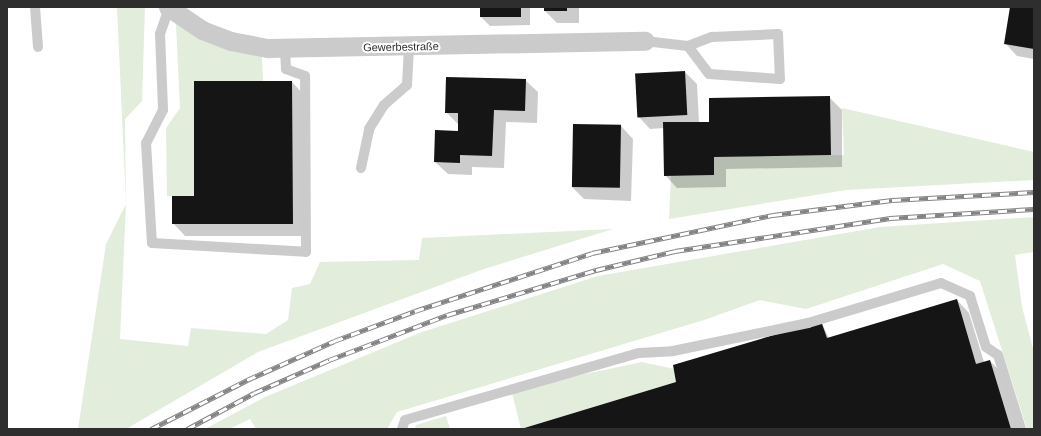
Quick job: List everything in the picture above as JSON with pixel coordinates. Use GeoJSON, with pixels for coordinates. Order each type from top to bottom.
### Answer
{"type":"FeatureCollection","features":[{"type":"Feature","properties":{"kind":"street","name":"Gewerbestraße"},"geometry":{"type":"LineString","coordinates":[[168,8],[202,30],[231,41],[268,48],[409,47],[645,41]]}},
{"type":"Feature","properties":{"kind":"lane"},"geometry":{"type":"LineString","coordinates":[[35,7],[38,47]]}},
{"type":"Feature","properties":{"kind":"lane"},"geometry":{"type":"LineString","coordinates":[[168,8],[160,34],[163,110],[146,142],[152,244],[306,252],[305,76],[286,69],[285,48]]}},
{"type":"Feature","properties":{"kind":"lane"},"geometry":{"type":"LineString","coordinates":[[645,41],[688,46],[712,37],[778,34],[780,79],[709,74],[688,46]]}},
{"type":"Feature","properties":{"kind":"lane"},"geometry":{"type":"LineString","coordinates":[[361,168],[369,129],[384,105],[407,85],[409,47]]}},
{"type":"Feature","properties":{"kind":"lane"},"geometry":{"type":"LineString","coordinates":[[402,429],[405,420],[640,352],[673,351],[808,323],[941,284],[970,296],[986,347],[998,355],[1021,429]]}},
{"type":"Feature","properties":{"kind":"green space"},"geometry":{"type":"Polygon","coordinates":[[[117,7],[145,7],[142,101],[125,119],[126,204],[117,7]]]}},
{"type":"Feature","properties":{"kind":"green space"},"geometry":{"type":"Polygon","coordinates":[[[176,24],[203,40],[262,56],[263,81],[194,81],[194,196],[167,196],[166,128],[180,108],[176,24]]]}},
{"type":"Feature","properties":{"kind":"green space"},"geometry":{"type":"Polygon","coordinates":[[[842,108],[1034,152],[1034,180],[846,190],[669,219],[671,176],[714,175],[714,157],[844,155],[842,108]]]}},
{"type":"Feature","properties":{"kind":"green space"},"geometry":{"type":"Polygon","coordinates":[[[126,204],[120,339],[188,346],[191,328],[266,334],[288,320],[292,288],[310,284],[320,262],[419,260],[422,238],[613,229],[484,269],[258,352],[126,429],[78,429],[106,244],[126,204]]]}},
{"type":"Feature","properties":{"kind":"green space"},"geometry":{"type":"Polygon","coordinates":[[[1034,217],[1034,252],[1015,255],[1022,307],[1034,352],[1034,429],[1027,429],[980,281],[943,264],[806,309],[760,300],[704,320],[397,412],[387,429],[256,429],[250,419],[229,429],[205,429],[265,397],[422,332],[598,276],[880,227],[1034,217]]]}},
{"type":"Feature","properties":{"kind":"green space"},"geometry":{"type":"Polygon","coordinates":[[[642,362],[674,369],[676,382],[521,429],[512,393],[552,381],[642,362]]]}},
{"type":"Feature","properties":{"kind":"green space"},"geometry":{"type":"Polygon","coordinates":[[[446,416],[450,429],[415,429],[416,425],[446,416]]]}},
{"type":"Feature","properties":{"kind":"building"},"geometry":{"type":"Polygon","coordinates":[[[480,7],[521,7],[521,17],[480,17],[480,7]]]}},
{"type":"Feature","properties":{"kind":"building"},"geometry":{"type":"Polygon","coordinates":[[[544,7],[567,7],[567,11],[544,11],[544,7]]]}},
{"type":"Feature","properties":{"kind":"building"},"geometry":{"type":"Polygon","coordinates":[[[1010,7],[1034,7],[1034,49],[1004,44],[1010,7]]]}},
{"type":"Feature","properties":{"kind":"building"},"geometry":{"type":"Polygon","coordinates":[[[685,71],[687,115],[637,118],[635,74],[685,71]]]}},
{"type":"Feature","properties":{"kind":"building"},"geometry":{"type":"Polygon","coordinates":[[[446,77],[526,79],[525,111],[494,110],[492,156],[460,155],[460,163],[434,162],[435,130],[458,131],[458,113],[445,113],[446,77]]]}},
{"type":"Feature","properties":{"kind":"building"},"geometry":{"type":"Polygon","coordinates":[[[194,81],[292,81],[293,224],[172,224],[172,196],[194,196],[194,81]]]}},
{"type":"Feature","properties":{"kind":"building"},"geometry":{"type":"Polygon","coordinates":[[[830,96],[831,155],[714,157],[714,175],[664,176],[663,122],[709,122],[709,98],[830,96]]]}},
{"type":"Feature","properties":{"kind":"building"},"geometry":{"type":"Polygon","coordinates":[[[573,124],[621,125],[620,188],[572,187],[573,124]]]}},
{"type":"Feature","properties":{"kind":"building"},"geometry":{"type":"Polygon","coordinates":[[[957,299],[976,364],[990,360],[1011,429],[521,429],[676,382],[673,365],[821,321],[827,338],[957,299]]]}},
{"type":"Feature","properties":{"kind":"railway"},"geometry":{"type":"LineString","coordinates":[[151,429],[247,380],[334,341],[415,311],[592,253],[773,215],[892,200],[1034,192]]}},
{"type":"Feature","properties":{"kind":"railway"},"geometry":{"type":"LineString","coordinates":[[187,429],[254,393],[329,360],[447,315],[596,270],[675,251],[890,218],[1034,209]]}}]}
